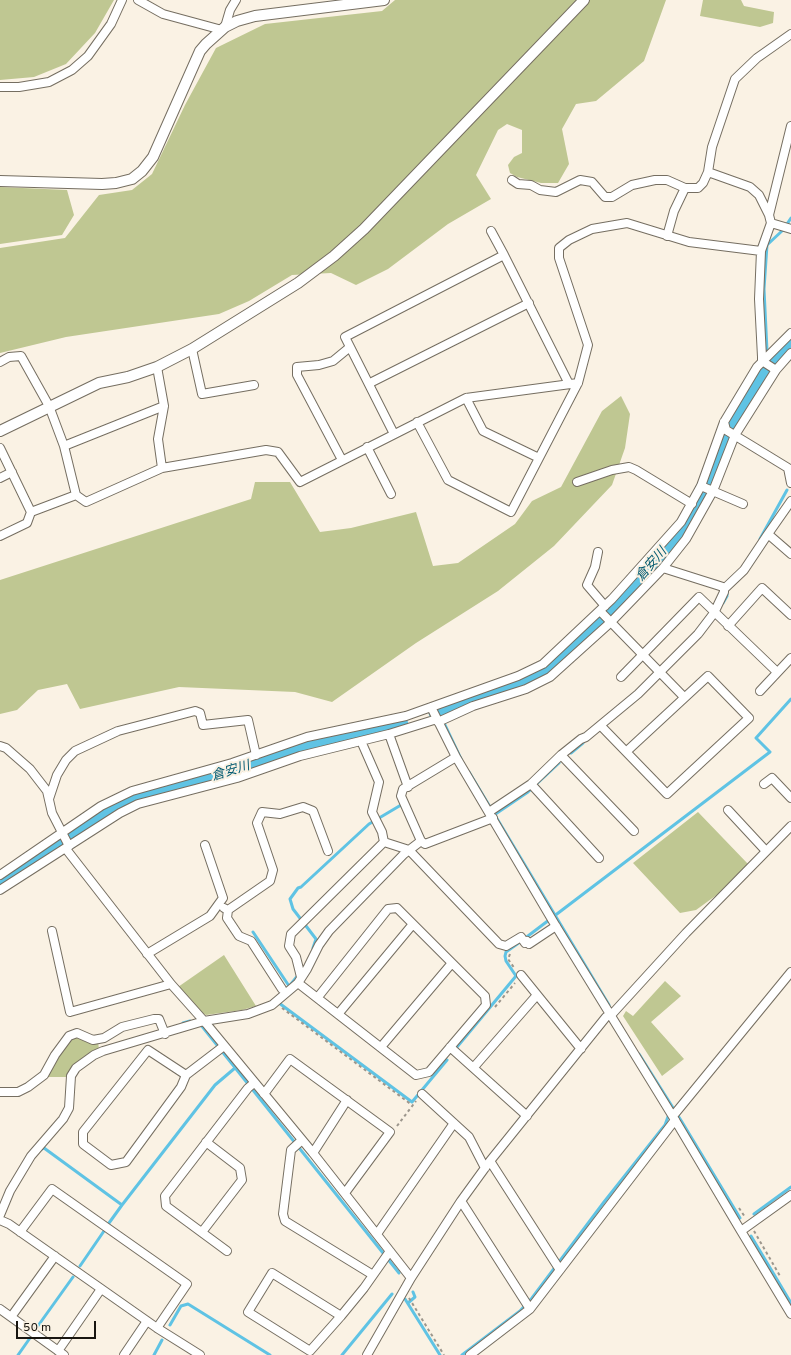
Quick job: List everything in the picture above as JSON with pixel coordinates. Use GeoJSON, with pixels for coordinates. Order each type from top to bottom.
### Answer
{"type":"FeatureCollection","features":[{"type":"Feature","properties":{"kind":"street"},"geometry":{"type":"LineString","coordinates":[[0,87],[19,87],[49,82],[72,70],[88,56],[111,24],[122,0]]}},
{"type":"Feature","properties":{"kind":"street"},"geometry":{"type":"LineString","coordinates":[[138,0],[163,14],[224,29]]}},
{"type":"Feature","properties":{"kind":"street"},"geometry":{"type":"LineString","coordinates":[[224,29],[230,10],[236,0]]}},
{"type":"Feature","properties":{"kind":"street"},"geometry":{"type":"LineString","coordinates":[[0,181],[102,184],[125,181],[138,175],[153,156],[195,60],[206,44],[224,29],[237,21],[254,16],[384,0]]}},
{"type":"Feature","properties":{"kind":"street"},"geometry":{"type":"LineString","coordinates":[[0,431],[99,383],[128,377],[157,367],[192,349],[298,283],[334,256],[364,229],[584,0]]}},
{"type":"Feature","properties":{"kind":"street"},"geometry":{"type":"LineString","coordinates":[[512,180],[518,184],[531,185],[540,190],[556,192],[580,180],[592,182],[605,197],[612,197],[632,185],[656,180],[667,180],[685,188],[698,188],[708,172],[712,147],[735,79],[757,58],[791,34]]}},
{"type":"Feature","properties":{"kind":"street"},"geometry":{"type":"LineString","coordinates":[[775,369],[764,361],[759,299],[761,251],[770,219],[791,126]]}},
{"type":"Feature","properties":{"kind":"street"},"geometry":{"type":"LineString","coordinates":[[708,172],[750,187],[759,195],[770,219],[787,228]]}},
{"type":"Feature","properties":{"kind":"street"},"geometry":{"type":"LineString","coordinates":[[667,236],[674,211],[685,188]]}},
{"type":"Feature","properties":{"kind":"street"},"geometry":{"type":"LineString","coordinates":[[417,422],[448,480],[511,512],[578,383],[588,345],[558,258],[559,248],[569,240],[592,229],[627,223],[689,242],[761,251]]}},
{"type":"Feature","properties":{"kind":"street"},"geometry":{"type":"LineString","coordinates":[[491,231],[570,384]]}},
{"type":"Feature","properties":{"kind":"street"},"geometry":{"type":"LineString","coordinates":[[394,434],[370,383],[345,337],[504,255]]}},
{"type":"Feature","properties":{"kind":"street"},"geometry":{"type":"LineString","coordinates":[[370,383],[529,303]]}},
{"type":"Feature","properties":{"kind":"street"},"geometry":{"type":"LineString","coordinates":[[0,890],[120,813],[138,804],[237,778],[316,751],[389,734],[405,728],[437,720],[473,706],[517,692],[545,680],[567,663],[605,614],[681,522],[701,486],[725,426],[764,361],[791,333]]}},
{"type":"Feature","properties":{"kind":"street"},"geometry":{"type":"LineString","coordinates":[[342,460],[296,375],[297,367],[319,365],[333,361],[350,347]]}},
{"type":"Feature","properties":{"kind":"street"},"geometry":{"type":"LineString","coordinates":[[192,349],[202,394],[254,385]]}},
{"type":"Feature","properties":{"kind":"street"},"geometry":{"type":"LineString","coordinates":[[0,875],[101,806],[132,791],[256,755],[307,737],[402,717],[534,669],[663,568],[686,538],[712,491],[735,435],[775,369],[791,353]]}},
{"type":"Feature","properties":{"kind":"street"},"geometry":{"type":"LineString","coordinates":[[0,362],[9,357],[21,356],[49,406],[64,446],[76,495],[86,502],[162,468],[266,450],[278,452],[300,482],[466,398],[578,383]]}},
{"type":"Feature","properties":{"kind":"street"},"geometry":{"type":"LineString","coordinates":[[157,367],[164,406],[158,439],[162,468]]}},
{"type":"Feature","properties":{"kind":"street"},"geometry":{"type":"LineString","coordinates":[[466,398],[483,431],[539,458]]}},
{"type":"Feature","properties":{"kind":"street"},"geometry":{"type":"LineString","coordinates":[[64,446],[164,406]]}},
{"type":"Feature","properties":{"kind":"street"},"geometry":{"type":"LineString","coordinates":[[725,426],[735,435],[788,468],[791,483]]}},
{"type":"Feature","properties":{"kind":"street"},"geometry":{"type":"LineString","coordinates":[[367,447],[391,494]]}},
{"type":"Feature","properties":{"kind":"street"},"geometry":{"type":"LineString","coordinates":[[0,448],[31,512],[27,523],[0,536]]}},
{"type":"Feature","properties":{"kind":"street"},"geometry":{"type":"LineString","coordinates":[[577,482],[612,470],[629,467],[692,504]]}},
{"type":"Feature","properties":{"kind":"street"},"geometry":{"type":"LineString","coordinates":[[0,478],[12,472]]}},
{"type":"Feature","properties":{"kind":"street"},"geometry":{"type":"LineString","coordinates":[[701,486],[743,504]]}},
{"type":"Feature","properties":{"kind":"street"},"geometry":{"type":"LineString","coordinates":[[31,512],[76,495]]}},
{"type":"Feature","properties":{"kind":"street"},"geometry":{"type":"LineString","coordinates":[[456,757],[403,789],[401,796],[421,841],[425,844],[492,813],[533,786],[561,755],[601,726],[660,674],[698,634],[714,613],[725,588],[748,565],[791,500]]}},
{"type":"Feature","properties":{"kind":"street"},"geometry":{"type":"LineString","coordinates":[[768,534],[791,554]]}},
{"type":"Feature","properties":{"kind":"street"},"geometry":{"type":"LineString","coordinates":[[598,552],[595,566],[587,585],[605,614],[660,674],[684,697]]}},
{"type":"Feature","properties":{"kind":"street"},"geometry":{"type":"LineString","coordinates":[[663,568],[725,588]]}},
{"type":"Feature","properties":{"kind":"street"},"geometry":{"type":"LineString","coordinates":[[728,626],[762,588],[791,615]]}},
{"type":"Feature","properties":{"kind":"street"},"geometry":{"type":"LineString","coordinates":[[621,677],[699,597],[777,672]]}},
{"type":"Feature","properties":{"kind":"street"},"geometry":{"type":"LineString","coordinates":[[760,691],[791,658]]}},
{"type":"Feature","properties":{"kind":"street"},"geometry":{"type":"LineString","coordinates":[[601,726],[620,746],[627,751],[667,794],[749,718],[708,676],[627,751]]}},
{"type":"Feature","properties":{"kind":"street"},"geometry":{"type":"LineString","coordinates":[[431,707],[456,757],[492,813],[553,921],[610,1015],[673,1114],[791,1314]]}},
{"type":"Feature","properties":{"kind":"street"},"geometry":{"type":"LineString","coordinates":[[49,800],[57,775],[66,760],[75,751],[118,731],[195,711],[200,713],[203,725],[248,720],[256,755]]}},
{"type":"Feature","properties":{"kind":"street"},"geometry":{"type":"LineString","coordinates":[[402,717],[405,728]]}},
{"type":"Feature","properties":{"kind":"street"},"geometry":{"type":"LineString","coordinates":[[389,734],[408,787]]}},
{"type":"Feature","properties":{"kind":"street"},"geometry":{"type":"LineString","coordinates":[[361,741],[378,782],[372,812],[382,832],[384,842]]}},
{"type":"Feature","properties":{"kind":"street"},"geometry":{"type":"LineString","coordinates":[[0,746],[6,748],[30,768],[47,791],[52,813],[62,832],[67,848],[147,954],[204,1021],[221,1048],[251,1085],[264,1094],[299,1143],[313,1152],[377,1234],[388,1254],[411,1278]]}},
{"type":"Feature","properties":{"kind":"street"},"geometry":{"type":"LineString","coordinates":[[561,755],[634,831]]}},
{"type":"Feature","properties":{"kind":"street"},"geometry":{"type":"LineString","coordinates":[[764,784],[772,778],[791,798]]}},
{"type":"Feature","properties":{"kind":"street"},"geometry":{"type":"LineString","coordinates":[[533,786],[599,858]]}},
{"type":"Feature","properties":{"kind":"street"},"geometry":{"type":"LineString","coordinates":[[282,989],[251,941],[239,936],[227,918],[228,910],[270,881],[273,870],[256,823],[262,812],[280,814],[303,807],[313,811],[328,851]]}},
{"type":"Feature","properties":{"kind":"street"},"geometry":{"type":"LineString","coordinates":[[728,810],[766,851]]}},
{"type":"Feature","properties":{"kind":"street"},"geometry":{"type":"LineString","coordinates":[[367,1355],[411,1278],[461,1201],[490,1161],[606,1017],[610,1015],[791,826]]}},
{"type":"Feature","properties":{"kind":"street"},"geometry":{"type":"LineString","coordinates":[[0,1215],[10,1191],[31,1156],[63,1119],[69,1108],[71,1076],[76,1068],[94,1055],[134,1042],[165,1034],[204,1021],[248,1014],[276,1003],[307,969],[319,945],[329,931],[374,883],[411,852],[421,841]]}},
{"type":"Feature","properties":{"kind":"street"},"geometry":{"type":"LineString","coordinates":[[384,842],[411,852],[499,944],[506,946],[521,937],[529,944],[553,921]]}},
{"type":"Feature","properties":{"kind":"street"},"geometry":{"type":"LineString","coordinates":[[318,997],[388,909],[397,908],[484,996],[486,1005],[429,1072],[416,1075],[318,997],[299,976],[296,957],[289,946],[291,934],[384,842]]}},
{"type":"Feature","properties":{"kind":"street"},"geometry":{"type":"LineString","coordinates":[[147,954],[210,916],[223,898],[205,845]]}},
{"type":"Feature","properties":{"kind":"street"},"geometry":{"type":"LineString","coordinates":[[218,906],[228,910]]}},
{"type":"Feature","properties":{"kind":"street"},"geometry":{"type":"LineString","coordinates":[[339,1013],[413,924]]}},
{"type":"Feature","properties":{"kind":"street"},"geometry":{"type":"LineString","coordinates":[[52,931],[70,1012],[171,984]]}},
{"type":"Feature","properties":{"kind":"street"},"geometry":{"type":"LineString","coordinates":[[381,1047],[452,963]]}},
{"type":"Feature","properties":{"kind":"street"},"geometry":{"type":"LineString","coordinates":[[470,1355],[528,1306],[673,1114],[791,972]]}},
{"type":"Feature","properties":{"kind":"street"},"geometry":{"type":"LineString","coordinates":[[521,975],[581,1048]]}},
{"type":"Feature","properties":{"kind":"street"},"geometry":{"type":"LineString","coordinates":[[474,1067],[537,995]]}},
{"type":"Feature","properties":{"kind":"street"},"geometry":{"type":"LineString","coordinates":[[0,1092],[18,1092],[28,1087],[44,1075],[55,1054],[69,1036],[77,1033],[93,1040],[104,1038],[122,1027],[158,1019],[165,1034]]}},
{"type":"Feature","properties":{"kind":"street"},"geometry":{"type":"LineString","coordinates":[[134,1042],[186,1075]]}},
{"type":"Feature","properties":{"kind":"street"},"geometry":{"type":"LineString","coordinates":[[148,1050],[83,1132],[83,1144],[111,1165],[126,1162],[180,1087],[186,1075],[221,1048]]}},
{"type":"Feature","properties":{"kind":"street"},"geometry":{"type":"LineString","coordinates":[[450,1048],[474,1067],[527,1116]]}},
{"type":"Feature","properties":{"kind":"street"},"geometry":{"type":"LineString","coordinates":[[264,1094],[290,1059],[390,1132],[345,1193]]}},
{"type":"Feature","properties":{"kind":"street"},"geometry":{"type":"LineString","coordinates":[[227,1251],[166,1206],[165,1196],[251,1085]]}},
{"type":"Feature","properties":{"kind":"street"},"geometry":{"type":"LineString","coordinates":[[422,1094],[469,1137],[485,1168]]}},
{"type":"Feature","properties":{"kind":"street"},"geometry":{"type":"LineString","coordinates":[[313,1152],[347,1100]]}},
{"type":"Feature","properties":{"kind":"street"},"geometry":{"type":"LineString","coordinates":[[377,1234],[454,1123]]}},
{"type":"Feature","properties":{"kind":"street"},"geometry":{"type":"LineString","coordinates":[[202,1232],[242,1180],[240,1168],[206,1142]]}},
{"type":"Feature","properties":{"kind":"street"},"geometry":{"type":"LineString","coordinates":[[299,1143],[291,1150],[283,1214],[285,1221],[373,1275]]}},
{"type":"Feature","properties":{"kind":"street"},"geometry":{"type":"LineString","coordinates":[[490,1161],[558,1267]]}},
{"type":"Feature","properties":{"kind":"street"},"geometry":{"type":"LineString","coordinates":[[20,1232],[52,1189],[187,1284],[157,1328]]}},
{"type":"Feature","properties":{"kind":"street"},"geometry":{"type":"LineString","coordinates":[[741,1231],[791,1195]]}},
{"type":"Feature","properties":{"kind":"street"},"geometry":{"type":"LineString","coordinates":[[461,1201],[528,1306]]}},
{"type":"Feature","properties":{"kind":"street"},"geometry":{"type":"LineString","coordinates":[[0,1220],[55,1256],[157,1328],[200,1355]]}},
{"type":"Feature","properties":{"kind":"street"},"geometry":{"type":"LineString","coordinates":[[341,1316],[272,1273],[248,1312],[310,1352],[341,1316],[388,1254]]}},
{"type":"Feature","properties":{"kind":"street"},"geometry":{"type":"LineString","coordinates":[[11,1317],[55,1256]]}},
{"type":"Feature","properties":{"kind":"street"},"geometry":{"type":"LineString","coordinates":[[0,1309],[61,1353],[101,1289]]}},
{"type":"Feature","properties":{"kind":"street"},"geometry":{"type":"LineString","coordinates":[[124,1355],[147,1321]]}},
{"type":"Feature","properties":{"kind":"path"},"geometry":{"type":"LineString","coordinates":[[521,975],[508,957],[524,941]]}},
{"type":"Feature","properties":{"kind":"path"},"geometry":{"type":"LineString","coordinates":[[276,1003],[412,1105]]}},
{"type":"Feature","properties":{"kind":"path"},"geometry":{"type":"LineString","coordinates":[[411,1301],[444,1355]]}},
{"type":"Feature","properties":{"kind":"green space"},"geometry":{"type":"Polygon","coordinates":[[[0,0],[114,0],[95,33],[66,64],[34,77],[0,80],[0,0]]]}},
{"type":"Feature","properties":{"kind":"green space"},"geometry":{"type":"Polygon","coordinates":[[[395,0],[666,0],[644,61],[596,101],[576,104],[562,129],[569,164],[558,183],[541,183],[517,177],[510,173],[508,165],[514,157],[522,153],[522,130],[507,124],[498,130],[476,175],[491,199],[448,224],[388,269],[356,285],[331,273],[292,275],[249,301],[219,314],[66,337],[0,353],[0,248],[65,238],[99,195],[132,190],[152,174],[185,105],[216,48],[265,24],[382,11],[395,0]]]}},
{"type":"Feature","properties":{"kind":"green space"},"geometry":{"type":"Polygon","coordinates":[[[703,0],[741,0],[744,6],[774,12],[773,23],[760,27],[700,16],[703,0]]]}},
{"type":"Feature","properties":{"kind":"green space"},"geometry":{"type":"Polygon","coordinates":[[[0,187],[67,190],[74,215],[62,235],[0,244],[0,187]]]}},
{"type":"Feature","properties":{"kind":"green space"},"geometry":{"type":"Polygon","coordinates":[[[621,396],[630,414],[625,448],[612,485],[554,546],[498,591],[416,643],[332,702],[295,692],[179,687],[80,709],[67,684],[38,690],[17,710],[0,714],[0,580],[251,499],[255,482],[290,482],[320,532],[351,528],[416,512],[433,566],[458,563],[515,524],[532,501],[561,487],[602,411],[621,396]]]}},
{"type":"Feature","properties":{"kind":"green space"},"geometry":{"type":"Polygon","coordinates":[[[698,812],[748,864],[718,894],[696,910],[680,913],[633,863],[698,812]]]}},
{"type":"Feature","properties":{"kind":"green space"},"geometry":{"type":"Polygon","coordinates":[[[224,955],[256,1006],[242,1010],[206,1015],[196,1009],[178,987],[224,955]]]}},
{"type":"Feature","properties":{"kind":"green space"},"geometry":{"type":"Polygon","coordinates":[[[665,981],[681,996],[651,1022],[684,1059],[662,1076],[623,1016],[626,1011],[633,1016],[665,981]]]}},
{"type":"Feature","properties":{"kind":"green space"},"geometry":{"type":"Polygon","coordinates":[[[76,1036],[98,1041],[99,1050],[67,1077],[46,1077],[57,1057],[71,1038],[76,1036]]]}},
{"type":"Feature","properties":{"kind":"waterway"},"geometry":{"type":"LineString","coordinates":[[767,351],[764,289],[767,245],[783,230],[791,218]]}},
{"type":"Feature","properties":{"kind":"waterway","name":"倉安川"},"geometry":{"type":"LineString","coordinates":[[438,712],[480,696],[517,685],[538,676],[550,668],[599,623],[658,561],[687,523],[706,487],[726,435],[774,360],[791,341]]}},
{"type":"Feature","properties":{"kind":"waterway"},"geometry":{"type":"LineString","coordinates":[[760,539],[787,490]]}},
{"type":"Feature","properties":{"kind":"waterway","name":"倉安川"},"geometry":{"type":"LineString","coordinates":[[658,561],[662,563]]}},
{"type":"Feature","properties":{"kind":"waterway"},"geometry":{"type":"LineString","coordinates":[[723,603],[727,596],[727,592]]}},
{"type":"Feature","properties":{"kind":"waterway"},"geometry":{"type":"LineString","coordinates":[[524,939],[770,752],[756,738],[791,699]]}},
{"type":"Feature","properties":{"kind":"waterway"},"geometry":{"type":"LineString","coordinates":[[444,723],[461,759]]}},
{"type":"Feature","properties":{"kind":"waterway","name":"倉安川"},"geometry":{"type":"LineString","coordinates":[[72,837],[111,808],[140,796],[235,772],[302,747],[399,725]]}},
{"type":"Feature","properties":{"kind":"waterway"},"geometry":{"type":"LineString","coordinates":[[571,753],[583,743]]}},
{"type":"Feature","properties":{"kind":"waterway"},"geometry":{"type":"LineString","coordinates":[[494,815],[528,792],[559,763]]}},
{"type":"Feature","properties":{"kind":"waterway"},"geometry":{"type":"LineString","coordinates":[[469,772],[609,1005]]}},
{"type":"Feature","properties":{"kind":"waterway"},"geometry":{"type":"LineString","coordinates":[[313,948],[316,939],[293,909],[290,899],[298,888],[301,887],[369,824],[401,805],[403,808]]}},
{"type":"Feature","properties":{"kind":"waterway","name":"倉安川"},"geometry":{"type":"LineString","coordinates":[[0,881],[58,845]]}},
{"type":"Feature","properties":{"kind":"waterway"},"geometry":{"type":"LineString","coordinates":[[253,932],[289,986]]}},
{"type":"Feature","properties":{"kind":"waterway"},"geometry":{"type":"LineString","coordinates":[[457,1047],[516,976],[506,961],[505,956],[506,952],[520,942]]}},
{"type":"Feature","properties":{"kind":"waterway"},"geometry":{"type":"LineString","coordinates":[[291,984],[299,974]]}},
{"type":"Feature","properties":{"kind":"waterway"},"geometry":{"type":"LineString","coordinates":[[279,1003],[412,1102],[447,1060]]}},
{"type":"Feature","properties":{"kind":"waterway"},"geometry":{"type":"LineString","coordinates":[[183,1023],[190,1021]]}},
{"type":"Feature","properties":{"kind":"waterway"},"geometry":{"type":"LineString","coordinates":[[201,1025],[399,1273]]}},
{"type":"Feature","properties":{"kind":"waterway"},"geometry":{"type":"LineString","coordinates":[[639,1054],[740,1218]]}},
{"type":"Feature","properties":{"kind":"waterway"},"geometry":{"type":"LineString","coordinates":[[40,1150],[44,1148],[122,1205],[215,1085],[235,1068]]}},
{"type":"Feature","properties":{"kind":"waterway"},"geometry":{"type":"LineString","coordinates":[[462,1355],[520,1311],[532,1298],[604,1202],[665,1125],[669,1114]]}},
{"type":"Feature","properties":{"kind":"waterway"},"geometry":{"type":"LineString","coordinates":[[754,1214],[791,1187]]}},
{"type":"Feature","properties":{"kind":"waterway"},"geometry":{"type":"LineString","coordinates":[[109,1223],[122,1205]]}},
{"type":"Feature","properties":{"kind":"waterway"},"geometry":{"type":"LineString","coordinates":[[80,1266],[104,1231]]}},
{"type":"Feature","properties":{"kind":"waterway"},"geometry":{"type":"LineString","coordinates":[[751,1236],[791,1303]]}},
{"type":"Feature","properties":{"kind":"waterway"},"geometry":{"type":"LineString","coordinates":[[35,1330],[73,1277]]}},
{"type":"Feature","properties":{"kind":"waterway"},"geometry":{"type":"LineString","coordinates":[[408,1303],[415,1297],[413,1292]]}},
{"type":"Feature","properties":{"kind":"waterway"},"geometry":{"type":"LineString","coordinates":[[342,1355],[392,1294]]}},
{"type":"Feature","properties":{"kind":"waterway"},"geometry":{"type":"LineString","coordinates":[[405,1299],[440,1355]]}},
{"type":"Feature","properties":{"kind":"waterway"},"geometry":{"type":"LineString","coordinates":[[170,1325],[181,1306],[188,1304],[270,1355]]}},
{"type":"Feature","properties":{"kind":"waterway"},"geometry":{"type":"LineString","coordinates":[[18,1355],[30,1338]]}},
{"type":"Feature","properties":{"kind":"waterway"},"geometry":{"type":"LineString","coordinates":[[154,1355],[162,1340]]}}]}
